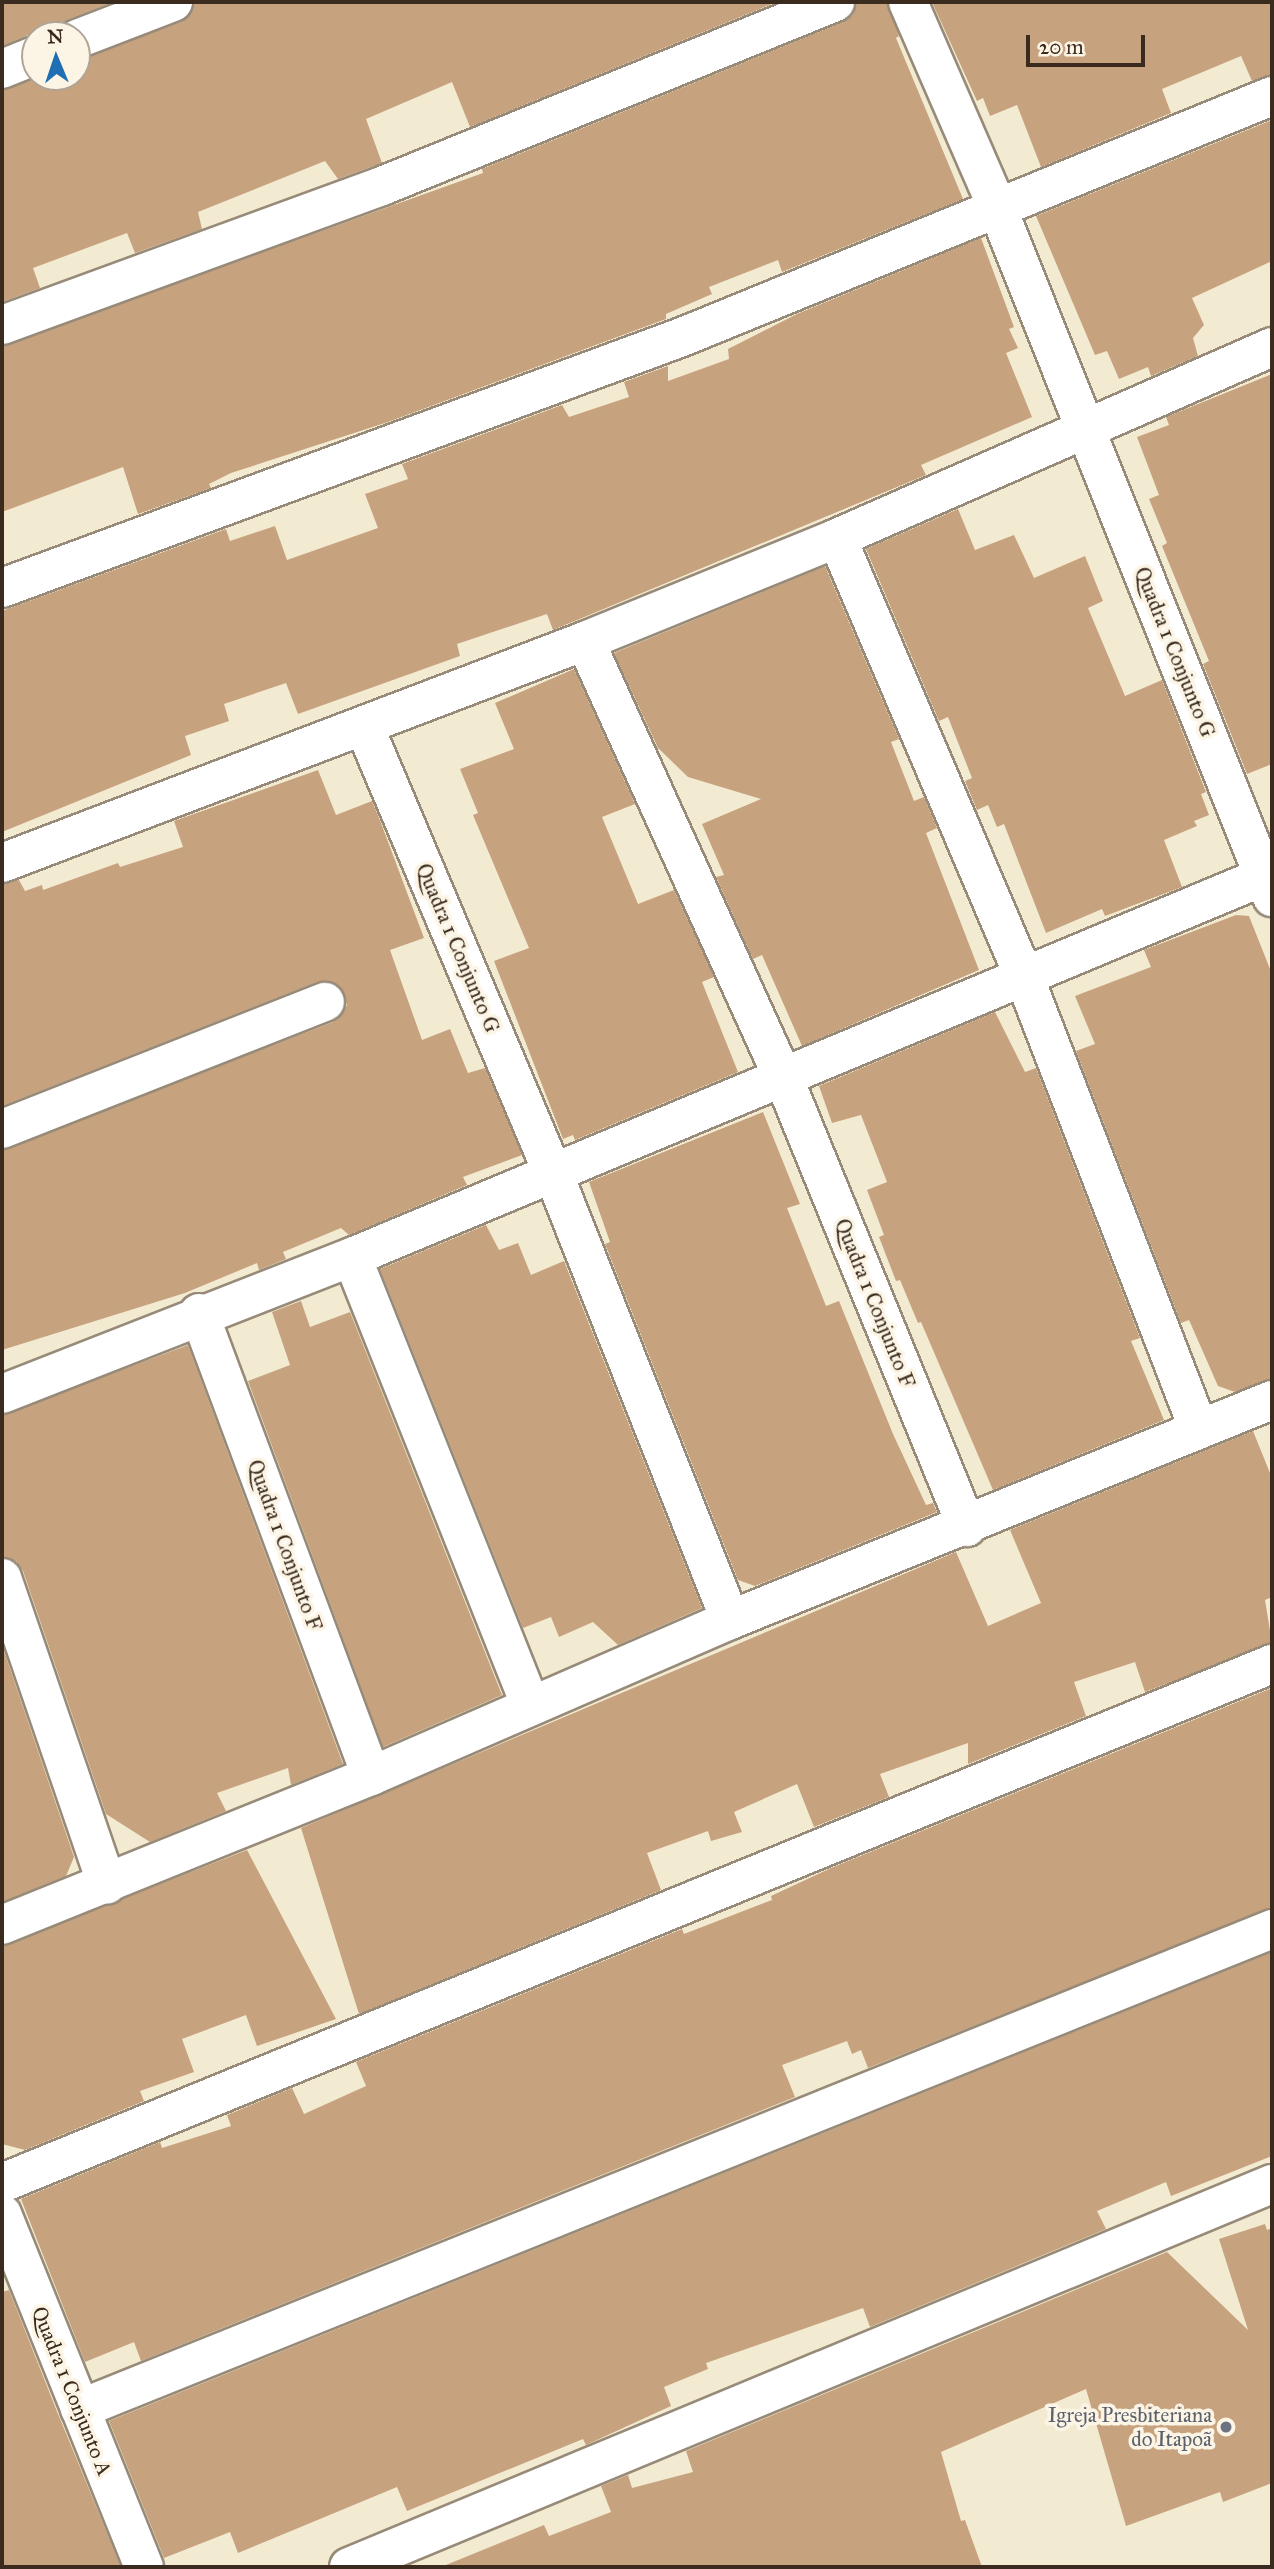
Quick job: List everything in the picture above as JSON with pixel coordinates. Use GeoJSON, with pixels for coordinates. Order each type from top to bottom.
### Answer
{"type":"FeatureCollection","features":[{"type":"Feature","properties":{"kind":"street"},"geometry":{"type":"LineString","coordinates":[[91,34],[173,2]]}},
{"type":"Feature","properties":{"kind":"street"},"geometry":{"type":"LineString","coordinates":[[2,325],[382,186],[835,2]]}},
{"type":"Feature","properties":{"kind":"street","name":"Quadra 1 Conjunto G"},"geometry":{"type":"LineString","coordinates":[[908,2],[997,207],[1270,882]]}},
{"type":"Feature","properties":{"kind":"street"},"geometry":{"type":"LineString","coordinates":[[2,69],[21,62]]}},
{"type":"Feature","properties":{"kind":"street"},"geometry":{"type":"LineString","coordinates":[[2,588],[670,342],[1272,96]]}},
{"type":"Feature","properties":{"kind":"street"},"geometry":{"type":"LineString","coordinates":[[2,863],[585,641],[837,538],[1272,347]]}},
{"type":"Feature","properties":{"kind":"street"},"geometry":{"type":"LineString","coordinates":[[837,538],[1025,979],[1199,1430]]}},
{"type":"Feature","properties":{"kind":"street"},"geometry":{"type":"LineString","coordinates":[[585,641],[784,1079]]}},
{"type":"Feature","properties":{"kind":"street","name":"Quadra 1 Conjunto G"},"geometry":{"type":"LineString","coordinates":[[364,726],[552,1170]]}},
{"type":"Feature","properties":{"kind":"street"},"geometry":{"type":"LineString","coordinates":[[2,1394],[199,1313],[352,1256],[552,1170],[1270,882]]}},
{"type":"Feature","properties":{"kind":"street"},"geometry":{"type":"LineString","coordinates":[[2,1129],[325,1002]]}},
{"type":"Feature","properties":{"kind":"street","name":"Quadra 1 Conjunto F"},"geometry":{"type":"LineString","coordinates":[[784,1079],[967,1527]]}},
{"type":"Feature","properties":{"kind":"street"},"geometry":{"type":"LineString","coordinates":[[552,1170],[730,1620]]}},
{"type":"Feature","properties":{"kind":"street"},"geometry":{"type":"LineString","coordinates":[[352,1256],[530,1705]]}},
{"type":"Feature","properties":{"kind":"street","name":"Quadra 1 Conjunto F"},"geometry":{"type":"LineString","coordinates":[[199,1313],[371,1776]]}},
{"type":"Feature","properties":{"kind":"street"},"geometry":{"type":"LineString","coordinates":[[2,1925],[371,1776],[730,1620],[967,1527],[1272,1400]]}},
{"type":"Feature","properties":{"kind":"street"},"geometry":{"type":"LineString","coordinates":[[2,1578],[107,1884]]}},
{"type":"Feature","properties":{"kind":"street"},"geometry":{"type":"LineString","coordinates":[[2,2183],[1272,1664]]}},
{"type":"Feature","properties":{"kind":"street"},"geometry":{"type":"LineString","coordinates":[[80,2409],[1272,1929]]}},
{"type":"Feature","properties":{"kind":"street"},"geometry":{"type":"LineString","coordinates":[[349,2567],[1272,2184]]}},
{"type":"Feature","properties":{"kind":"street","name":"Quadra 1 Conjunto A"},"geometry":{"type":"LineString","coordinates":[[2,2214],[144,2567]]}},
{"type":"Feature","properties":{"kind":"building"},"geometry":{"type":"Polygon","coordinates":[[[2,2],[113,2],[67,21],[21,21],[21,38],[2,46],[2,2]]]}},
{"type":"Feature","properties":{"kind":"building"},"geometry":{"type":"Polygon","coordinates":[[[194,2],[777,2],[470,127],[452,82],[366,119],[382,163],[338,179],[325,161],[198,212],[202,229],[135,253],[127,233],[33,268],[40,288],[2,302],[2,90],[21,84],[21,91],[91,91],[91,55],[181,22],[190,15],[194,2]]]}},
{"type":"Feature","properties":{"kind":"building"},"geometry":{"type":"Polygon","coordinates":[[[856,2],[887,2],[899,36],[896,38],[963,199],[782,272],[778,260],[709,287],[712,294],[666,314],[666,319],[388,422],[231,473],[209,484],[211,488],[138,514],[123,467],[2,512],[2,346],[483,173],[482,169],[843,22],[853,15],[856,2]]]}},
{"type":"Feature","properties":{"kind":"building"},"geometry":{"type":"Polygon","coordinates":[[[932,2],[1272,2],[1272,75],[1252,81],[1241,56],[1162,89],[1171,113],[1041,167],[1017,105],[990,116],[983,98],[977,101],[932,2]]]}},
{"type":"Feature","properties":{"kind":"building"},"geometry":{"type":"Polygon","coordinates":[[[1272,120],[1272,261],[1192,298],[1204,325],[1193,338],[1198,356],[1151,376],[1148,367],[1119,379],[1107,351],[1095,355],[1036,216],[1272,120]]]}},
{"type":"Feature","properties":{"kind":"building"},"geometry":{"type":"Polygon","coordinates":[[[981,238],[1014,327],[1009,329],[1018,348],[1006,353],[1032,417],[921,465],[926,475],[553,630],[547,614],[457,644],[460,656],[298,714],[286,683],[224,704],[229,721],[185,736],[191,755],[2,832],[2,611],[226,529],[230,541],[275,526],[287,560],[378,528],[365,494],[408,479],[402,464],[562,405],[569,417],[629,397],[624,382],[668,366],[668,381],[729,359],[728,349],[797,314],[981,238]]]}},
{"type":"Feature","properties":{"kind":"building"},"geometry":{"type":"Polygon","coordinates":[[[1272,374],[1272,764],[1247,774],[1203,664],[1209,661],[1162,546],[1167,543],[1149,499],[1159,495],[1137,437],[1169,425],[1166,417],[1272,374]]]}},
{"type":"Feature","properties":{"kind":"building"},"geometry":{"type":"Polygon","coordinates":[[[958,509],[975,550],[1014,535],[1034,578],[1085,556],[1103,601],[1088,608],[1125,696],[1162,680],[1206,792],[1201,794],[1209,815],[1194,821],[1197,826],[1164,840],[1182,887],[1105,916],[1102,909],[1046,933],[1004,824],[997,827],[988,805],[977,810],[965,781],[972,778],[948,717],[939,721],[866,549],[958,509]]]}},
{"type":"Feature","properties":{"kind":"building"},"geometry":{"type":"Polygon","coordinates":[[[825,566],[899,739],[891,742],[914,801],[924,797],[937,828],[926,833],[979,970],[802,1046],[762,955],[753,959],[716,877],[724,875],[702,824],[761,799],[688,777],[658,748],[614,653],[825,566]]]}},
{"type":"Feature","properties":{"kind":"building"},"geometry":{"type":"Polygon","coordinates":[[[574,669],[635,804],[602,817],[638,904],[674,890],[714,977],[702,982],[738,1072],[575,1140],[573,1135],[563,1139],[494,961],[529,948],[473,815],[478,813],[460,769],[514,749],[495,703],[574,669]]]}},
{"type":"Feature","properties":{"kind":"building"},"geometry":{"type":"Polygon","coordinates":[[[318,770],[336,815],[372,801],[381,823],[424,938],[390,950],[422,1040],[450,1029],[468,1073],[485,1068],[522,1155],[463,1177],[467,1185],[349,1235],[341,1228],[283,1252],[286,1259],[259,1270],[257,1263],[185,1293],[2,1350],[2,1150],[333,1022],[347,1005],[338,985],[317,982],[2,1106],[2,884],[19,880],[25,891],[42,885],[43,890],[118,863],[120,867],[183,847],[174,821],[318,770]]]}},
{"type":"Feature","properties":{"kind":"building"},"geometry":{"type":"Polygon","coordinates":[[[1236,915],[1249,916],[1272,974],[1272,1379],[1235,1392],[1218,1386],[1189,1320],[1181,1323],[1076,1051],[1095,1044],[1075,996],[1151,967],[1144,950],[1236,915]]]}},
{"type":"Feature","properties":{"kind":"building"},"geometry":{"type":"Polygon","coordinates":[[[995,1012],[1025,1072],[1036,1068],[1140,1338],[1131,1341],[1164,1420],[993,1490],[921,1322],[918,1323],[900,1280],[896,1281],[879,1237],[884,1235],[867,1190],[887,1182],[861,1115],[832,1123],[819,1086],[995,1012]]]}},
{"type":"Feature","properties":{"kind":"building"},"geometry":{"type":"Polygon","coordinates":[[[763,1112],[800,1204],[787,1208],[826,1306],[839,1301],[893,1434],[926,1505],[933,1503],[937,1512],[755,1586],[738,1580],[605,1244],[610,1242],[589,1182],[763,1112]]]}},
{"type":"Feature","properties":{"kind":"building"},"geometry":{"type":"Polygon","coordinates":[[[486,1225],[499,1250],[518,1243],[531,1275],[564,1261],[702,1608],[618,1645],[593,1622],[559,1637],[551,1617],[523,1628],[380,1269],[486,1225]]]}},
{"type":"Feature","properties":{"kind":"building"},"geometry":{"type":"Polygon","coordinates":[[[301,1301],[310,1327],[350,1312],[502,1695],[383,1747],[248,1381],[290,1365],[272,1312],[301,1301]]]}},
{"type":"Feature","properties":{"kind":"building"},"geometry":{"type":"Polygon","coordinates":[[[188,1345],[343,1764],[291,1785],[288,1768],[217,1793],[226,1811],[150,1842],[106,1814],[23,1571],[16,1561],[2,1557],[2,1415],[188,1345]]]}},
{"type":"Feature","properties":{"kind":"building"},"geometry":{"type":"Polygon","coordinates":[[[1253,1431],[1272,1478],[1272,1597],[1265,1600],[1272,1643],[1145,1692],[1135,1662],[1074,1682],[1086,1716],[968,1764],[968,1743],[880,1774],[889,1797],[814,1827],[797,1784],[734,1812],[742,1832],[711,1841],[708,1831],[647,1853],[661,1890],[359,2014],[301,1828],[956,1552],[988,1626],[1041,1603],[1010,1530],[1253,1431]]]}},
{"type":"Feature","properties":{"kind":"building"},"geometry":{"type":"Polygon","coordinates":[[[2,1645],[74,1857],[66,1876],[2,1902],[2,1645]]]}},
{"type":"Feature","properties":{"kind":"building"},"geometry":{"type":"Polygon","coordinates":[[[1272,1688],[1272,1908],[868,2068],[861,2050],[852,2054],[847,2041],[782,2065],[795,2097],[141,2361],[134,2342],[85,2362],[21,2199],[160,2142],[162,2148],[231,2126],[227,2115],[292,2088],[304,2114],[366,2086],[356,2062],[682,1929],[684,1934],[772,1900],[771,1896],[831,1868],[1272,1688]]]}},
{"type":"Feature","properties":{"kind":"building"},"geometry":{"type":"Polygon","coordinates":[[[247,1850],[336,2019],[257,2046],[246,2015],[182,2039],[194,2072],[140,2091],[144,2101],[25,2150],[2,2144],[2,1946],[247,1850]]]}},
{"type":"Feature","properties":{"kind":"building"},"geometry":{"type":"Polygon","coordinates":[[[1272,1952],[1272,2156],[1171,2196],[1166,2182],[1097,2211],[1106,2229],[870,2327],[863,2308],[706,2363],[708,2369],[664,2387],[671,2406],[586,2445],[583,2439],[407,2511],[397,2487],[238,2553],[230,2532],[164,2558],[109,2421],[1272,1952]]]}},
{"type":"Feature","properties":{"kind":"building"},"geometry":{"type":"Polygon","coordinates":[[[1265,2224],[1267,2230],[1272,2228],[1272,2483],[1223,2502],[1220,2492],[1126,2526],[1086,2389],[941,2452],[961,2521],[965,2520],[982,2567],[441,2567],[544,2525],[549,2536],[611,2512],[601,2486],[628,2475],[632,2488],[693,2472],[686,2451],[1167,2252],[1248,2330],[1219,2239],[1265,2224]]]}},
{"type":"Feature","properties":{"kind":"building"},"geometry":{"type":"Polygon","coordinates":[[[9,2290],[121,2567],[2,2567],[2,2292],[9,2290]]]}},
{"type":"Feature","properties":{"kind":"place","name":"Igreja Presbiteriana do Itapoã"},"geometry":{"type":"Point","coordinates":[1226,2427]}}]}
